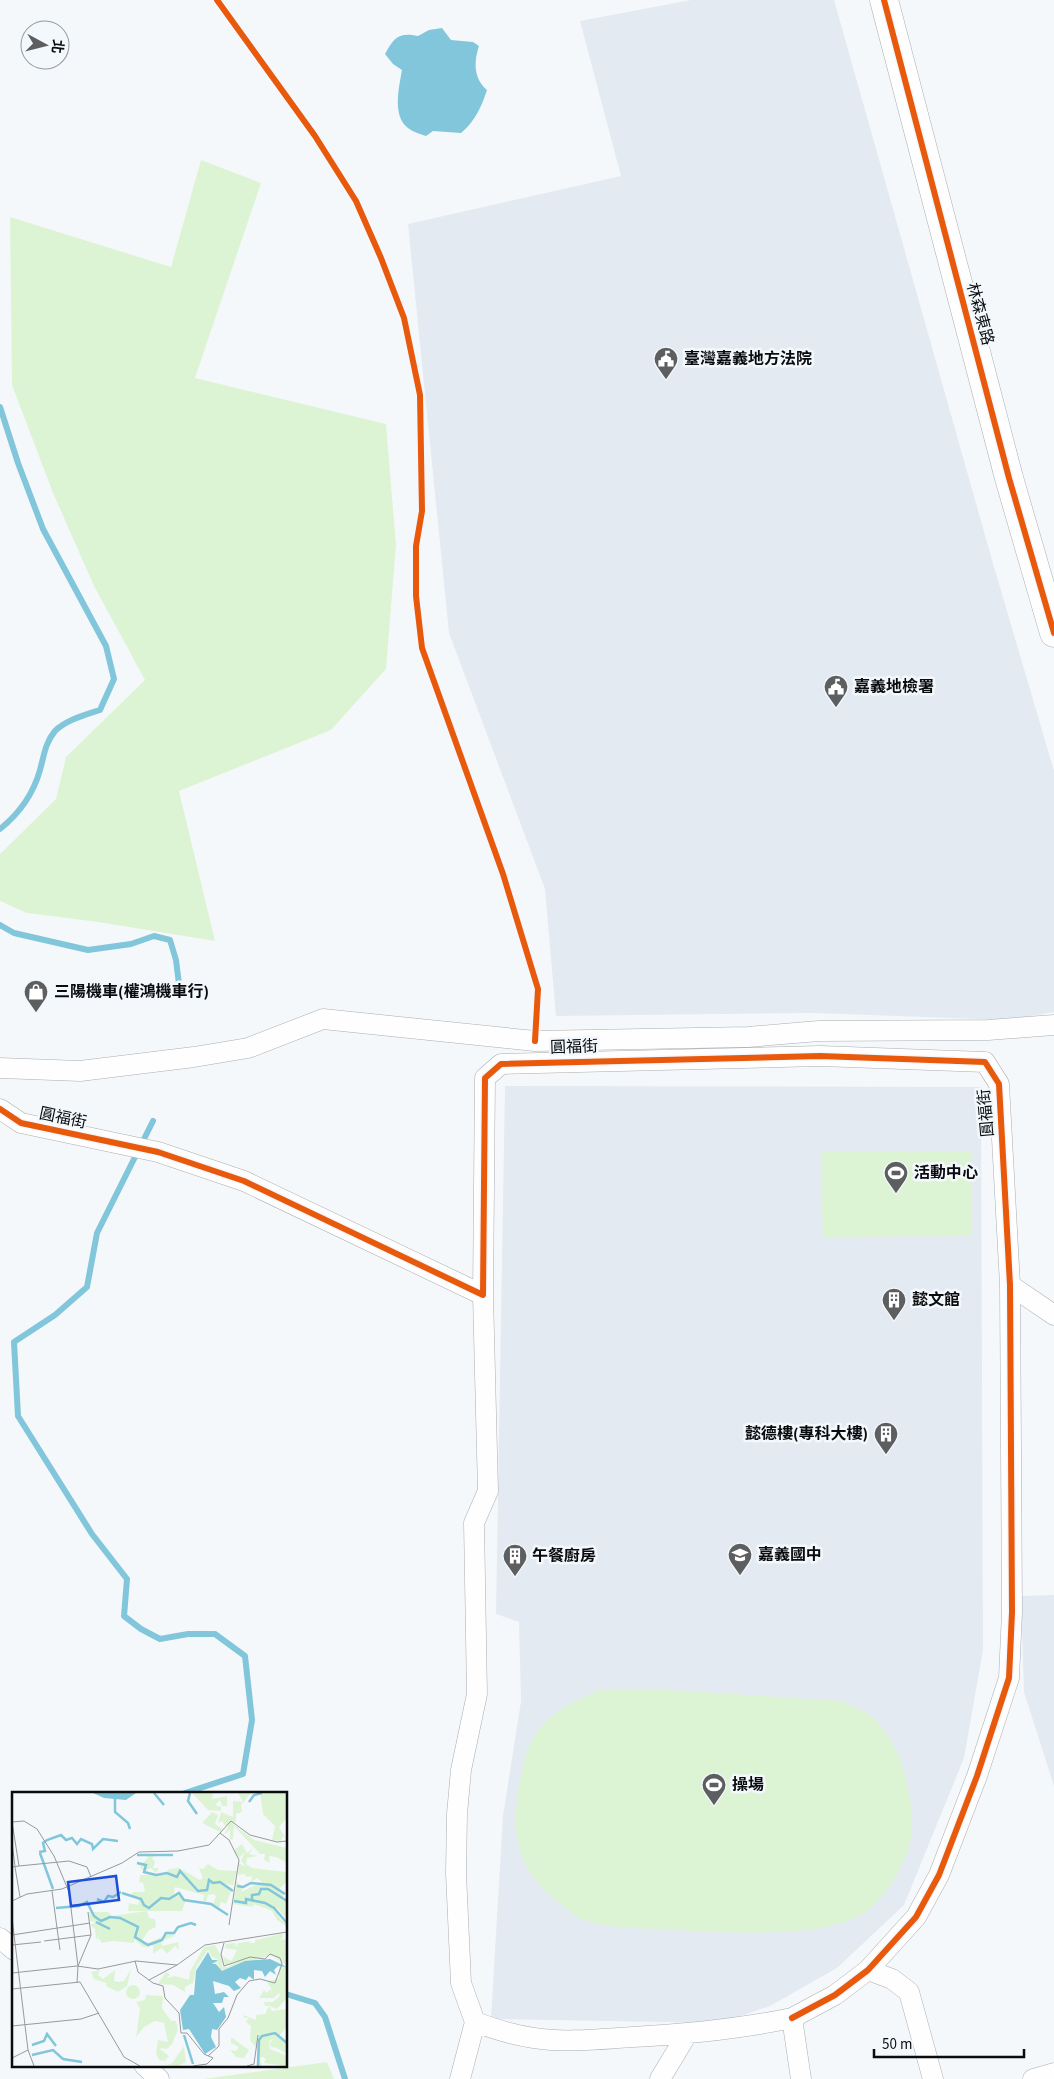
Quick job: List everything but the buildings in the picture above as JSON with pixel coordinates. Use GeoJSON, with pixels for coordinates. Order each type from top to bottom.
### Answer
{"type":"FeatureCollection","features":[{"type":"Feature","properties":{"kind":"main road","name":"林森東路"},"geometry":{"type":"LineString","coordinates":[[884,0],[1009,478],[1054,633]]}},
{"type":"Feature","properties":{"kind":"street","name":"圓福街"},"geometry":{"type":"LineString","coordinates":[[0,1068],[80,1071],[194,1057],[248,1048],[323,1019],[536,1042],[748,1037],[819,1031],[988,1030],[1054,1026]]}},
{"type":"Feature","properties":{"kind":"street","name":"圓福街"},"geometry":{"type":"LineString","coordinates":[[0,1109],[21,1123],[158,1152],[244,1181],[483,1295],[485,1078],[501,1064],[632,1059],[820,1056],[985,1062],[1000,1084],[1010,1285]]}},
{"type":"Feature","properties":{"kind":"street"},"geometry":{"type":"LineString","coordinates":[[475,2022],[509,2034],[536,2039],[587,2040],[688,2034],[752,2027],[792,2018],[834,1995],[868,1970],[916,1917],[939,1875],[977,1776],[1009,1678],[1012,1612],[1010,1285]]}},
{"type":"Feature","properties":{"kind":"street"},"geometry":{"type":"LineString","coordinates":[[1010,1285],[1054,1315]]}},
{"type":"Feature","properties":{"kind":"street"},"geometry":{"type":"LineString","coordinates":[[460,2079],[475,2022],[461,1983],[456,1873],[457,1814],[461,1770],[477,1694],[474,1523],[488,1491],[483,1295]]}},
{"type":"Feature","properties":{"kind":"street"},"geometry":{"type":"LineString","coordinates":[[0,1938],[12,1948]]}},
{"type":"Feature","properties":{"kind":"street"},"geometry":{"type":"LineString","coordinates":[[868,1970],[892,1978],[909,1992],[933,2079]]}},
{"type":"Feature","properties":{"kind":"street"},"geometry":{"type":"LineString","coordinates":[[792,2018],[801,2079]]}},
{"type":"Feature","properties":{"kind":"street"},"geometry":{"type":"LineString","coordinates":[[660,2079],[688,2034]]}},
{"type":"Feature","properties":{"kind":"street"},"geometry":{"type":"LineString","coordinates":[[145,2066],[160,2079]]}},
{"type":"Feature","properties":{"kind":"street"},"geometry":{"type":"LineString","coordinates":[[1032,2079],[1054,2073]]}},
{"type":"Feature","properties":{"kind":"shaded area"},"geometry":{"type":"Polygon","coordinates":[[[691,0],[834,0],[992,560],[1054,771],[1054,1012],[1007,1020],[814,1013],[556,1016],[545,889],[449,633],[408,224],[621,176],[580,21],[691,0]]]}},
{"type":"Feature","properties":{"kind":"shaded area","name":"嘉義國中"},"geometry":{"type":"Polygon","coordinates":[[[505,1086],[981,1087],[983,1650],[964,1758],[904,1905],[837,1968],[770,2006],[720,2023],[491,2019],[503,1816],[521,1701],[519,1622],[496,1614],[505,1086]]]}},
{"type":"Feature","properties":{"kind":"shaded area"},"geometry":{"type":"Polygon","coordinates":[[[1054,1595],[1054,1786],[1024,1692],[1021,1596],[1054,1595]]]}},
{"type":"Feature","properties":{"kind":"green space"},"geometry":{"type":"Polygon","coordinates":[[[201,160],[261,183],[195,378],[386,424],[396,545],[386,669],[331,730],[179,791],[215,941],[98,922],[27,913],[0,901],[0,854],[56,799],[66,757],[145,680],[94,586],[53,493],[12,385],[10,217],[171,267],[201,160]]]}},
{"type":"Feature","properties":{"kind":"green space","name":"活動中心"},"geometry":{"type":"Polygon","coordinates":[[[971,1151],[972,1236],[823,1237],[821,1152],[971,1151]]]}},
{"type":"Feature","properties":{"kind":"green space","name":"操場"},"geometry":{"type":"Polygon","coordinates":[[[601,1689],[651,1689],[842,1701],[868,1714],[885,1731],[897,1752],[902,1764],[910,1799],[911,1837],[907,1853],[895,1878],[877,1902],[867,1911],[850,1920],[804,1930],[750,1933],[630,1928],[591,1923],[577,1917],[544,1890],[527,1867],[518,1841],[516,1826],[517,1798],[522,1770],[537,1732],[561,1709],[601,1689]]]}},
{"type":"Feature","properties":{"kind":"green space"},"geometry":{"type":"Polygon","coordinates":[[[327,2062],[334,2079],[203,2079],[327,2062]]]}},
{"type":"Feature","properties":{"kind":"water"},"geometry":{"type":"Polygon","coordinates":[[[442,28],[451,40],[473,42],[479,46],[476,58],[477,75],[487,90],[477,114],[461,133],[433,131],[426,136],[412,131],[403,123],[398,109],[402,70],[393,64],[385,54],[394,40],[401,36],[418,36],[429,30],[442,28]]]}},
{"type":"Feature","properties":{"kind":"waterway"},"geometry":{"type":"LineString","coordinates":[[0,407],[18,463],[43,529],[106,646],[114,679],[100,710],[70,721],[55,731],[47,745],[34,788],[20,810],[0,829]]}},
{"type":"Feature","properties":{"kind":"waterway"},"geometry":{"type":"LineString","coordinates":[[0,925],[14,933],[88,950],[131,944],[154,936],[170,940],[176,960],[180,992]]}},
{"type":"Feature","properties":{"kind":"waterway"},"geometry":{"type":"LineString","coordinates":[[153,1121],[97,1233],[87,1287],[55,1315],[14,1342],[18,1416],[92,1534],[127,1579],[124,1616],[141,1629],[160,1639],[188,1634],[215,1634],[245,1656],[252,1720],[243,1774],[188,1792]]}},
{"type":"Feature","properties":{"kind":"waterway"},"geometry":{"type":"LineString","coordinates":[[288,1995],[315,2003],[325,2017],[345,2079]]}},
{"type":"Feature","properties":{"kind":"cycle path"},"geometry":{"type":"LineString","coordinates":[[217,0],[315,136],[356,201],[404,318],[420,395],[422,511],[416,546],[416,596],[422,648],[503,874],[538,989],[535,1041]]}},
{"type":"Feature","properties":{"kind":"cycle path"},"geometry":{"type":"LineString","coordinates":[[884,0],[1009,478],[1054,633]]}},
{"type":"Feature","properties":{"kind":"cycle path"},"geometry":{"type":"LineString","coordinates":[[0,1109],[21,1123],[158,1152],[244,1181],[483,1295],[485,1078],[501,1064],[820,1056],[985,1062],[999,1084],[1010,1285],[1012,1612],[1009,1678],[977,1776],[939,1875],[916,1917],[868,1970],[835,1995],[792,2018]]}},
{"type":"Feature","properties":{"kind":"place","name":"臺灣嘉義地方法院"},"geometry":{"type":"Point","coordinates":[666,380]}},
{"type":"Feature","properties":{"kind":"place","name":"嘉義地檢署"},"geometry":{"type":"Point","coordinates":[836,708]}},
{"type":"Feature","properties":{"kind":"place","name":"三陽機車(權鴻機車行)"},"geometry":{"type":"Point","coordinates":[36,1013]}},
{"type":"Feature","properties":{"kind":"place","name":"活動中心"},"geometry":{"type":"Point","coordinates":[896,1194]}},
{"type":"Feature","properties":{"kind":"place","name":"懿文館"},"geometry":{"type":"Point","coordinates":[894,1321]}},
{"type":"Feature","properties":{"kind":"place","name":"懿德樓(專科大樓)"},"geometry":{"type":"Point","coordinates":[886,1455]}},
{"type":"Feature","properties":{"kind":"place","name":"嘉義國中"},"geometry":{"type":"Point","coordinates":[740,1576]}},
{"type":"Feature","properties":{"kind":"place","name":"午餐廚房"},"geometry":{"type":"Point","coordinates":[515,1577]}},
{"type":"Feature","properties":{"kind":"place","name":"操場"},"geometry":{"type":"Point","coordinates":[714,1806]}}]}
